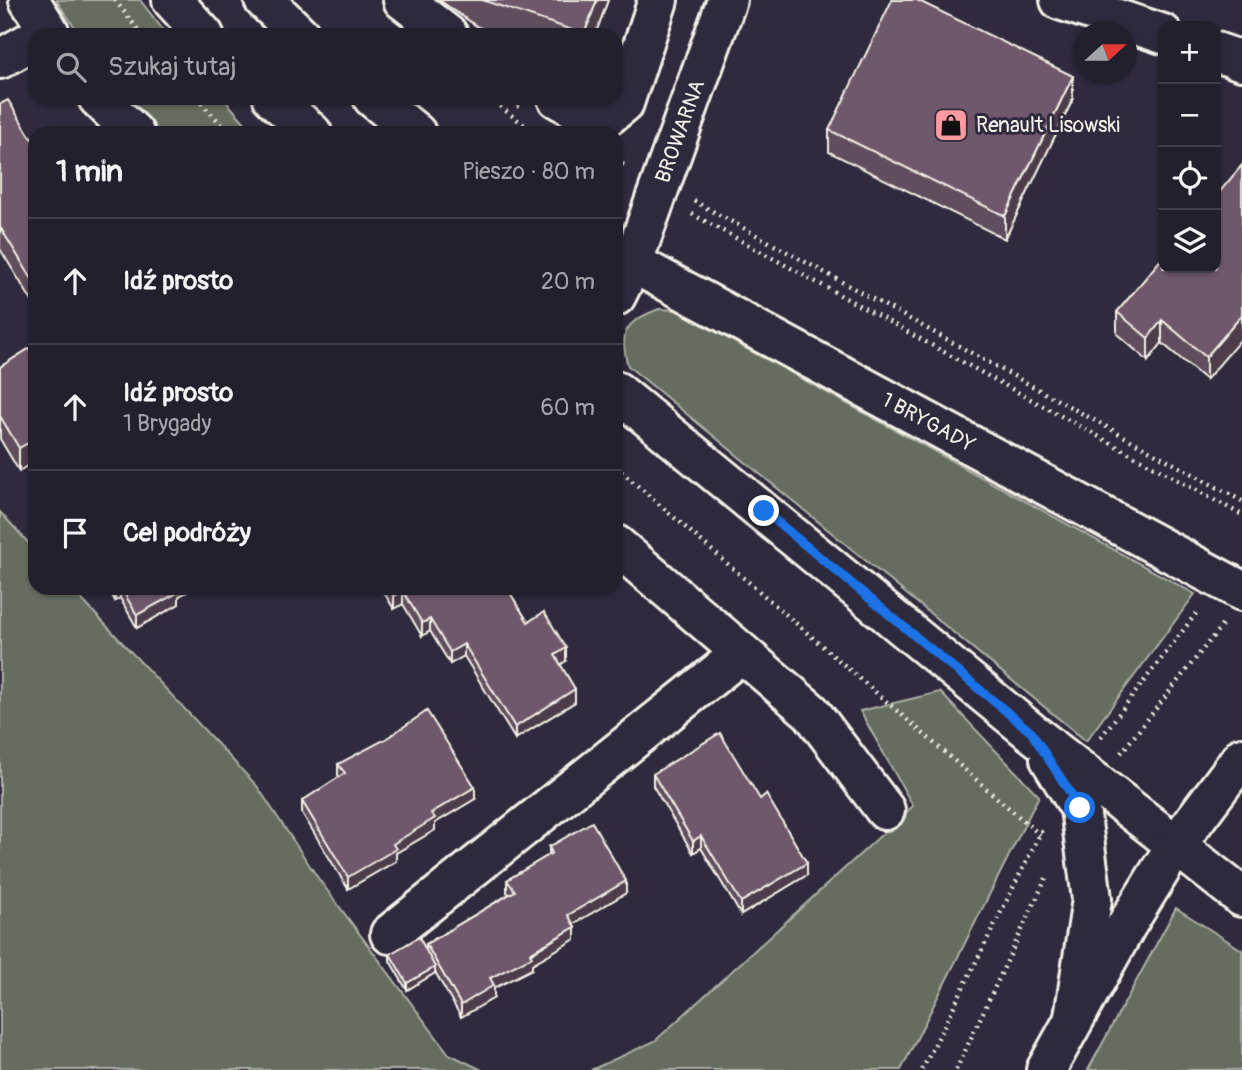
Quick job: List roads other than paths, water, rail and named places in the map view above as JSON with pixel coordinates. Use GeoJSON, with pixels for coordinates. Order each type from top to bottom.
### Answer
{"type":"FeatureCollection","features":[{"type":"Feature","properties":{"kind":"street"},"geometry":{"type":"LineString","coordinates":[[172,0],[198,28]]}},
{"type":"Feature","properties":{"kind":"street"},"geometry":{"type":"LineString","coordinates":[[264,0],[293,28]]}},
{"type":"Feature","properties":{"kind":"street"},"geometry":{"type":"LineString","coordinates":[[404,0],[440,28]]}},
{"type":"Feature","properties":{"kind":"street"},"geometry":{"type":"LineString","coordinates":[[623,104],[658,0]]}},
{"type":"Feature","properties":{"kind":"street","name":"BROWARNA"},"geometry":{"type":"LineString","coordinates":[[623,267],[658,188],[727,0]]}},
{"type":"Feature","properties":{"kind":"street"},"geometry":{"type":"LineString","coordinates":[[1060,0],[1158,32]]}},
{"type":"Feature","properties":{"kind":"street"},"geometry":{"type":"LineString","coordinates":[[0,59],[28,38]]}},
{"type":"Feature","properties":{"kind":"street"},"geometry":{"type":"LineString","coordinates":[[1221,54],[1242,61]]}},
{"type":"Feature","properties":{"kind":"street"},"geometry":{"type":"LineString","coordinates":[[105,105],[127,126]]}},
{"type":"Feature","properties":{"kind":"street"},"geometry":{"type":"LineString","coordinates":[[281,105],[304,126]]}},
{"type":"Feature","properties":{"kind":"street"},"geometry":{"type":"LineString","coordinates":[[382,105],[407,126]]}},
{"type":"Feature","properties":{"kind":"street"},"geometry":{"type":"LineString","coordinates":[[570,105],[609,115],[622,105]]}},
{"type":"Feature","properties":{"kind":"street","name":"1 BRYGADY"},"geometry":{"type":"LineString","coordinates":[[623,272],[1242,591]]}},
{"type":"Feature","properties":{"kind":"street"},"geometry":{"type":"LineString","coordinates":[[623,397],[1031,732],[1242,897]]}},
{"type":"Feature","properties":{"kind":"street"},"geometry":{"type":"LineString","coordinates":[[623,551],[811,712],[885,810]]}},
{"type":"Feature","properties":{"kind":"street"},"geometry":{"type":"LineString","coordinates":[[390,934],[742,653]]}},
{"type":"Feature","properties":{"kind":"street"},"geometry":{"type":"LineString","coordinates":[[1031,732],[1080,808],[1091,899],[1074,1017]]}},
{"type":"Feature","properties":{"kind":"street"},"geometry":{"type":"LineString","coordinates":[[1046,1070],[1074,1017],[1176,845],[1242,757]]}},
{"type":"Feature","properties":{"kind":"place","name":"Renault Lisowski"},"geometry":{"type":"Point","coordinates":[951,125]}}]}
